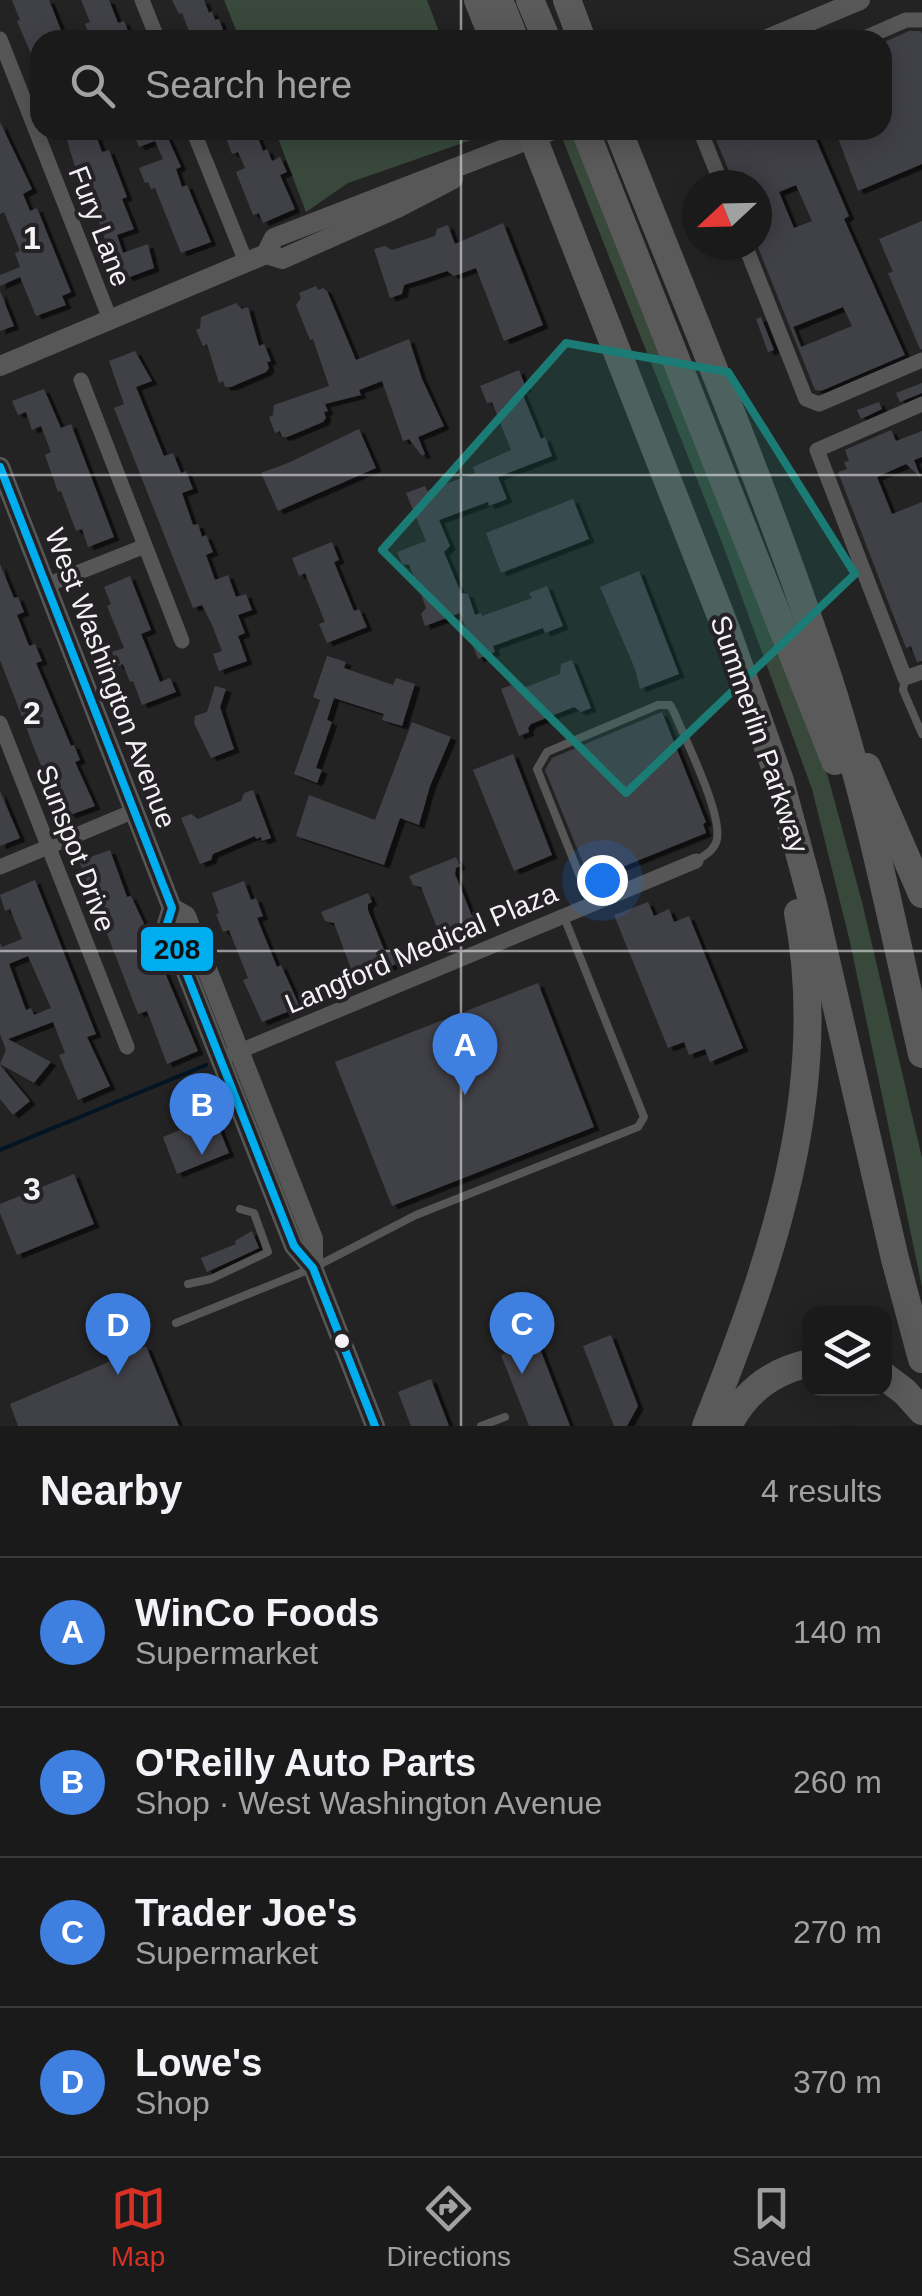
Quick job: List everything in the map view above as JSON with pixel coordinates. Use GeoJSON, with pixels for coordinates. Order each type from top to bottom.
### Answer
{"type":"FeatureCollection","features":[{"type":"Feature","properties":{"kind":"highway"},"geometry":{"type":"LineString","coordinates":[[478,0],[490,30]]}},
{"type":"Feature","properties":{"kind":"highway"},"geometry":{"type":"LineString","coordinates":[[499,0],[511,30]]}},
{"type":"Feature","properties":{"kind":"highway"},"geometry":{"type":"LineString","coordinates":[[530,0],[543,30]]}},
{"type":"Feature","properties":{"kind":"highway"},"geometry":{"type":"LineString","coordinates":[[570,0],[580,30]]}},
{"type":"Feature","properties":{"kind":"highway","name":"Summerlin Parkway"},"geometry":{"type":"LineString","coordinates":[[534,140],[762,730],[808,881],[922,1359]]}},
{"type":"Feature","properties":{"kind":"highway"},"geometry":{"type":"LineString","coordinates":[[556,140],[743,624],[800,788],[842,948],[908,1309]]}},
{"type":"Feature","properties":{"kind":"highway"},"geometry":{"type":"LineString","coordinates":[[589,140],[798,660],[885,896]]}},
{"type":"Feature","properties":{"kind":"highway"},"geometry":{"type":"LineString","coordinates":[[622,140],[796,588],[835,700],[922,1054]]}},
{"type":"Feature","properties":{"kind":"highway"},"geometry":{"type":"LineString","coordinates":[[835,700],[893,821],[922,894]]}},
{"type":"Feature","properties":{"kind":"highway"},"geometry":{"type":"LineString","coordinates":[[706,1426],[785,1194],[802,1118],[806,1073],[804,951],[762,730]]}},
{"type":"Feature","properties":{"kind":"highway"},"geometry":{"type":"LineString","coordinates":[[728,1426],[746,1397],[766,1379],[802,1366]]}},
{"type":"Feature","properties":{"kind":"highway"},"geometry":{"type":"LineString","coordinates":[[892,1383],[922,1411]]}},
{"type":"Feature","properties":{"kind":"main road"},"geometry":{"type":"LineString","coordinates":[[797,30],[829,6],[860,0]]}},
{"type":"Feature","properties":{"kind":"main road"},"geometry":{"type":"LineString","coordinates":[[0,366],[264,258],[529,140]]}},
{"type":"Feature","properties":{"kind":"main road"},"geometry":{"type":"LineString","coordinates":[[340,222],[344,226],[350,218],[395,199],[418,181],[446,176]]}},
{"type":"Feature","properties":{"kind":"main road","name":"West Washington Avenue"},"geometry":{"type":"LineString","coordinates":[[0,468],[172,908],[167,924],[313,1239],[313,1268],[375,1426]]}},
{"type":"Feature","properties":{"kind":"street"},"geometry":{"type":"LineString","coordinates":[[142,0],[154,30]]}},
{"type":"Feature","properties":{"kind":"street"},"geometry":{"type":"LineString","coordinates":[[883,30],[906,20],[922,20]]}},
{"type":"Feature","properties":{"kind":"street","name":"Fury Lane"},"geometry":{"type":"LineString","coordinates":[[0,39],[30,115]]}},
{"type":"Feature","properties":{"kind":"street","name":"Fury Lane"},"geometry":{"type":"LineString","coordinates":[[40,140],[110,319]]}},
{"type":"Feature","properties":{"kind":"street"},"geometry":{"type":"LineString","coordinates":[[199,140],[264,258]]}},
{"type":"Feature","properties":{"kind":"street"},"geometry":{"type":"LineString","coordinates":[[704,140],[716,170]]}},
{"type":"Feature","properties":{"kind":"street"},"geometry":{"type":"LineString","coordinates":[[752,260],[806,399],[819,404],[922,360]]}},
{"type":"Feature","properties":{"kind":"street"},"geometry":{"type":"LineString","coordinates":[[81,380],[182,640]]}},
{"type":"Feature","properties":{"kind":"street"},"geometry":{"type":"LineString","coordinates":[[922,404],[817,450],[906,678],[922,672]]}},
{"type":"Feature","properties":{"kind":"street"},"geometry":{"type":"LineString","coordinates":[[44,586],[145,546]]}},
{"type":"Feature","properties":{"kind":"street","name":"Sunspot Drive"},"geometry":{"type":"LineString","coordinates":[[0,723],[127,1047]]}},
{"type":"Feature","properties":{"kind":"street"},"geometry":{"type":"LineString","coordinates":[[0,867],[134,810]]}},
{"type":"Feature","properties":{"kind":"street","name":"Langford Medical Plaza"},"geometry":{"type":"LineString","coordinates":[[230,1055],[696,861]]}},
{"type":"Feature","properties":{"kind":"lane"},"geometry":{"type":"LineString","coordinates":[[906,678],[904,690],[922,734]]}},
{"type":"Feature","properties":{"kind":"lane"},"geometry":{"type":"LineString","coordinates":[[591,904],[538,769],[540,760],[547,752],[658,705],[670,705],[674,712],[708,792],[717,826],[717,842],[696,861]]}},
{"type":"Feature","properties":{"kind":"lane"},"geometry":{"type":"LineString","coordinates":[[176,1324],[313,1268],[416,1214],[638,1127],[644,1117],[564,916]]}},
{"type":"Feature","properties":{"kind":"lane"},"geometry":{"type":"LineString","coordinates":[[188,1284],[268,1252],[254,1213],[240,1209]]}},
{"type":"Feature","properties":{"kind":"lane"},"geometry":{"type":"LineString","coordinates":[[482,1426],[506,1417]]}},
{"type":"Feature","properties":{"kind":"highlighted area"},"geometry":{"type":"Polygon","coordinates":[[[566,343],[728,372],[855,574],[626,793],[382,550],[566,343]]]}},
{"type":"Feature","properties":{"kind":"green space"},"geometry":{"type":"Polygon","coordinates":[[[224,0],[427,0],[438,30],[236,30],[224,0]]]}},
{"type":"Feature","properties":{"kind":"green space"},"geometry":{"type":"Polygon","coordinates":[[[279,140],[471,140],[348,183],[306,212],[279,140]]]}},
{"type":"Feature","properties":{"kind":"green space"},"geometry":{"type":"Polygon","coordinates":[[[563,140],[581,140],[828,777],[862,902],[922,1158],[922,1287],[850,942],[812,789],[721,540],[563,140]]]}},
{"type":"Feature","properties":{"kind":"building"},"geometry":{"type":"Polygon","coordinates":[[[12,0],[49,0],[61,30],[30,30],[30,52],[17,21],[20,20],[12,0]]]}},
{"type":"Feature","properties":{"kind":"building"},"geometry":{"type":"Polygon","coordinates":[[[81,0],[109,0],[118,23],[124,21],[128,30],[87,30],[85,24],[90,22],[81,0]]]}},
{"type":"Feature","properties":{"kind":"building"},"geometry":{"type":"Polygon","coordinates":[[[172,0],[204,0],[223,30],[189,30],[182,13],[172,0]]]}},
{"type":"Feature","properties":{"kind":"building"},"geometry":{"type":"Polygon","coordinates":[[[909,31],[921,31],[922,35],[922,164],[858,191],[839,140],[892,140],[892,39],[909,31]]]}},
{"type":"Feature","properties":{"kind":"building"},"geometry":{"type":"Polygon","coordinates":[[[0,122],[32,189],[23,194],[30,211],[37,208],[71,292],[62,296],[66,305],[36,316],[20,277],[0,286],[0,275],[20,267],[15,253],[20,251],[4,212],[0,214],[0,122]]]}},
{"type":"Feature","properties":{"kind":"building"},"geometry":{"type":"Polygon","coordinates":[[[67,140],[98,140],[102,152],[109,150],[134,229],[117,235],[123,253],[148,244],[154,268],[127,278],[123,268],[116,271],[95,210],[92,211],[84,193],[91,190],[81,165],[75,167],[67,140]]]}},
{"type":"Feature","properties":{"kind":"building"},"geometry":{"type":"Polygon","coordinates":[[[136,140],[169,140],[181,167],[176,169],[182,187],[187,185],[211,242],[181,253],[155,188],[145,183],[139,168],[163,159],[155,141],[139,147],[136,140]]]}},
{"type":"Feature","properties":{"kind":"building"},"geometry":{"type":"Polygon","coordinates":[[[227,140],[259,140],[272,161],[280,157],[287,172],[280,175],[295,209],[263,223],[259,213],[253,215],[236,172],[245,168],[238,152],[232,154],[227,140]]]}},
{"type":"Feature","properties":{"kind":"building"},"geometry":{"type":"Polygon","coordinates":[[[716,140],[816,140],[849,216],[844,219],[905,355],[821,391],[815,390],[763,260],[772,260],[772,170],[729,170],[716,140]],[[796,185],[779,192],[794,228],[812,221],[796,185]],[[843,307],[793,327],[801,347],[852,326],[843,307]]]}},
{"type":"Feature","properties":{"kind":"building"},"geometry":{"type":"Polygon","coordinates":[[[922,221],[920,349],[888,273],[893,272],[879,239],[922,221]]]}},
{"type":"Feature","properties":{"kind":"building"},"geometry":{"type":"Polygon","coordinates":[[[503,223],[543,325],[504,341],[476,268],[454,276],[447,271],[404,285],[402,294],[390,298],[374,249],[385,246],[392,250],[435,236],[437,229],[448,225],[455,244],[503,223]]]}},
{"type":"Feature","properties":{"kind":"building"},"geometry":{"type":"Polygon","coordinates":[[[316,286],[327,291],[356,360],[409,339],[444,426],[418,437],[425,454],[422,456],[409,439],[403,441],[382,381],[359,390],[361,395],[325,404],[328,411],[324,412],[323,422],[287,437],[282,437],[280,431],[275,433],[269,417],[274,405],[329,386],[296,305],[301,298],[299,293],[316,286]]]}},
{"type":"Feature","properties":{"kind":"building"},"geometry":{"type":"Polygon","coordinates":[[[0,291],[14,326],[0,331],[0,291]]]}},
{"type":"Feature","properties":{"kind":"building"},"geometry":{"type":"Polygon","coordinates":[[[236,303],[242,309],[248,307],[259,346],[264,344],[271,361],[267,362],[266,372],[225,387],[223,381],[219,383],[207,344],[203,346],[196,330],[200,328],[201,317],[236,303]]]}},
{"type":"Feature","properties":{"kind":"building"},"geometry":{"type":"Polygon","coordinates":[[[761,317],[774,350],[768,352],[756,319],[761,317]]]}},
{"type":"Feature","properties":{"kind":"building"},"geometry":{"type":"Polygon","coordinates":[[[135,351],[152,381],[136,387],[164,456],[173,453],[181,473],[186,471],[193,489],[182,493],[193,525],[198,524],[213,552],[206,555],[215,580],[228,575],[236,597],[246,594],[252,610],[238,615],[245,633],[238,636],[247,661],[219,671],[213,654],[222,651],[212,625],[202,605],[193,608],[114,408],[124,404],[109,361],[135,351]]]}},
{"type":"Feature","properties":{"kind":"building"},"geometry":{"type":"Polygon","coordinates":[[[519,370],[526,388],[521,390],[552,456],[498,477],[507,499],[439,520],[450,546],[444,552],[475,615],[532,598],[529,593],[547,586],[563,626],[545,633],[543,628],[493,646],[495,652],[478,659],[460,613],[425,626],[421,614],[426,608],[420,591],[409,565],[402,564],[397,552],[426,541],[406,493],[425,486],[427,491],[475,473],[473,467],[511,450],[492,402],[487,403],[480,386],[519,370]]]}},
{"type":"Feature","properties":{"kind":"building"},"geometry":{"type":"Polygon","coordinates":[[[922,383],[922,393],[900,402],[896,393],[922,383]]]}},
{"type":"Feature","properties":{"kind":"building"},"geometry":{"type":"Polygon","coordinates":[[[44,389],[61,428],[71,424],[114,537],[88,547],[82,529],[76,531],[61,491],[58,492],[45,455],[51,452],[41,426],[32,430],[26,412],[18,415],[12,401],[44,389]]]}},
{"type":"Feature","properties":{"kind":"building"},"geometry":{"type":"Polygon","coordinates":[[[879,402],[882,409],[861,419],[857,410],[879,402]]]}},
{"type":"Feature","properties":{"kind":"building"},"geometry":{"type":"Polygon","coordinates":[[[359,429],[376,468],[278,511],[261,473],[359,429]]]}},
{"type":"Feature","properties":{"kind":"building"},"geometry":{"type":"Polygon","coordinates":[[[891,430],[896,441],[922,431],[922,457],[914,460],[921,478],[906,464],[877,477],[892,514],[922,502],[922,661],[917,662],[911,646],[906,648],[838,472],[847,469],[845,450],[891,430]]]}},
{"type":"Feature","properties":{"kind":"building"},"geometry":{"type":"Polygon","coordinates":[[[573,499],[589,539],[501,573],[486,533],[573,499]]]}},
{"type":"Feature","properties":{"kind":"building"},"geometry":{"type":"Polygon","coordinates":[[[332,542],[339,560],[334,562],[354,611],[359,609],[367,627],[327,643],[319,624],[325,622],[305,573],[299,576],[292,558],[332,542]]]}},
{"type":"Feature","properties":{"kind":"building"},"geometry":{"type":"Polygon","coordinates":[[[0,564],[24,612],[17,615],[29,646],[35,644],[42,661],[36,663],[71,746],[74,745],[80,760],[75,762],[95,806],[70,815],[60,815],[0,660],[0,564]]]}},
{"type":"Feature","properties":{"kind":"building"},"geometry":{"type":"Polygon","coordinates":[[[639,571],[679,674],[640,689],[600,587],[639,571]]]}},
{"type":"Feature","properties":{"kind":"building"},"geometry":{"type":"Polygon","coordinates":[[[130,576],[151,630],[141,634],[160,682],[170,678],[176,692],[142,705],[133,681],[130,682],[123,664],[118,666],[112,652],[124,648],[107,606],[111,604],[104,587],[130,576]]]}},
{"type":"Feature","properties":{"kind":"building"},"geometry":{"type":"Polygon","coordinates":[[[327,656],[346,662],[344,668],[393,685],[396,678],[415,684],[402,726],[382,720],[384,714],[334,698],[327,720],[332,722],[316,768],[322,770],[317,783],[294,774],[320,700],[313,697],[327,656]]]}},
{"type":"Feature","properties":{"kind":"building"},"geometry":{"type":"Polygon","coordinates":[[[572,660],[591,708],[581,712],[574,707],[531,724],[529,732],[519,736],[501,689],[511,685],[518,690],[560,674],[561,664],[572,660]]]}},
{"type":"Feature","properties":{"kind":"building"},"geometry":{"type":"Polygon","coordinates":[[[215,686],[226,689],[220,707],[234,749],[211,758],[194,723],[195,716],[207,712],[215,686]]]}},
{"type":"Feature","properties":{"kind":"building"},"geometry":{"type":"Polygon","coordinates":[[[662,712],[706,822],[706,833],[590,880],[545,770],[552,758],[662,712]]]}},
{"type":"Feature","properties":{"kind":"building"},"geometry":{"type":"Polygon","coordinates":[[[412,722],[451,737],[419,825],[400,818],[384,865],[296,836],[309,795],[375,820],[412,722]]]}},
{"type":"Feature","properties":{"kind":"building"},"geometry":{"type":"Polygon","coordinates":[[[513,754],[552,855],[514,871],[473,770],[513,754]]]}},
{"type":"Feature","properties":{"kind":"building"},"geometry":{"type":"Polygon","coordinates":[[[253,790],[271,838],[262,841],[255,836],[213,854],[211,860],[200,864],[181,818],[191,814],[198,819],[241,801],[244,793],[253,790]]]}},
{"type":"Feature","properties":{"kind":"building"},"geometry":{"type":"Polygon","coordinates":[[[0,791],[20,838],[0,846],[0,791]]]}},
{"type":"Feature","properties":{"kind":"building"},"geometry":{"type":"Polygon","coordinates":[[[110,850],[127,897],[131,896],[147,930],[143,932],[155,963],[160,961],[198,1051],[167,1064],[147,1011],[138,1014],[79,861],[110,850]]]}},
{"type":"Feature","properties":{"kind":"building"},"geometry":{"type":"Polygon","coordinates":[[[456,857],[460,866],[455,874],[482,930],[438,947],[434,937],[438,930],[421,887],[413,885],[409,876],[456,857]]]}},
{"type":"Feature","properties":{"kind":"building"},"geometry":{"type":"Polygon","coordinates":[[[35,880],[96,1034],[87,1037],[110,1086],[78,1100],[59,1055],[65,1053],[53,1022],[8,1039],[51,1062],[34,1083],[0,1064],[6,1050],[0,1034],[0,943],[2,947],[22,939],[0,895],[35,880]],[[28,956],[9,964],[26,1010],[31,1008],[34,1015],[51,1008],[28,956]]]}},
{"type":"Feature","properties":{"kind":"building"},"geometry":{"type":"Polygon","coordinates":[[[244,881],[263,916],[257,918],[277,967],[281,965],[300,1007],[262,1022],[243,980],[248,978],[229,930],[223,932],[216,914],[219,913],[212,893],[244,881]]]}},
{"type":"Feature","properties":{"kind":"building"},"geometry":{"type":"Polygon","coordinates":[[[368,893],[372,902],[368,910],[385,952],[392,953],[396,964],[350,983],[346,972],[350,966],[334,923],[325,921],[321,912],[368,893]]]}},
{"type":"Feature","properties":{"kind":"building"},"geometry":{"type":"Polygon","coordinates":[[[648,902],[654,916],[669,909],[674,922],[689,916],[743,1048],[710,1062],[705,1049],[689,1055],[684,1042],[668,1048],[614,915],[648,902]]]}},
{"type":"Feature","properties":{"kind":"building"},"geometry":{"type":"Polygon","coordinates":[[[538,983],[594,1127],[392,1206],[335,1062],[538,983]]]}},
{"type":"Feature","properties":{"kind":"building"},"geometry":{"type":"Polygon","coordinates":[[[0,1065],[30,1101],[13,1115],[0,1099],[0,1065]]]}},
{"type":"Feature","properties":{"kind":"building"},"geometry":{"type":"Polygon","coordinates":[[[214,1116],[229,1153],[177,1174],[163,1137],[214,1116]]]}},
{"type":"Feature","properties":{"kind":"building"},"geometry":{"type":"Polygon","coordinates":[[[74,1174],[94,1224],[17,1255],[0,1204],[74,1174]]]}},
{"type":"Feature","properties":{"kind":"building"},"geometry":{"type":"Polygon","coordinates":[[[252,1231],[259,1248],[207,1272],[201,1258],[236,1244],[252,1231]]]}},
{"type":"Feature","properties":{"kind":"building"},"geometry":{"type":"Polygon","coordinates":[[[611,1335],[638,1406],[627,1426],[614,1426],[583,1346],[611,1335]]]}},
{"type":"Feature","properties":{"kind":"building"},"geometry":{"type":"Polygon","coordinates":[[[537,1341],[570,1426],[529,1426],[501,1355],[537,1341]]]}},
{"type":"Feature","properties":{"kind":"building"},"geometry":{"type":"Polygon","coordinates":[[[146,1346],[179,1426],[18,1426],[10,1404],[146,1346]]]}},
{"type":"Feature","properties":{"kind":"building"},"geometry":{"type":"Polygon","coordinates":[[[431,1379],[449,1426],[411,1426],[398,1392],[431,1379]]]}},
{"type":"Feature","properties":{"kind":"waterway"},"geometry":{"type":"LineString","coordinates":[[0,1150],[206,1065]]}},
{"type":"Feature","properties":{"kind":"transit line","name":"208"},"geometry":{"type":"LineString","coordinates":[[0,467],[172,908],[167,924],[294,1246],[313,1268],[375,1426]]}},
{"type":"Feature","properties":{"kind":"place","name":"WinCo Foods"},"geometry":{"type":"Point","coordinates":[465,1095]}},
{"type":"Feature","properties":{"kind":"place","name":"O'Reilly Auto Parts"},"geometry":{"type":"Point","coordinates":[202,1155]}},
{"type":"Feature","properties":{"kind":"place","name":"Trader Joe's"},"geometry":{"type":"Point","coordinates":[522,1374]}},
{"type":"Feature","properties":{"kind":"place","name":"Lowe's"},"geometry":{"type":"Point","coordinates":[118,1375]}}]}
